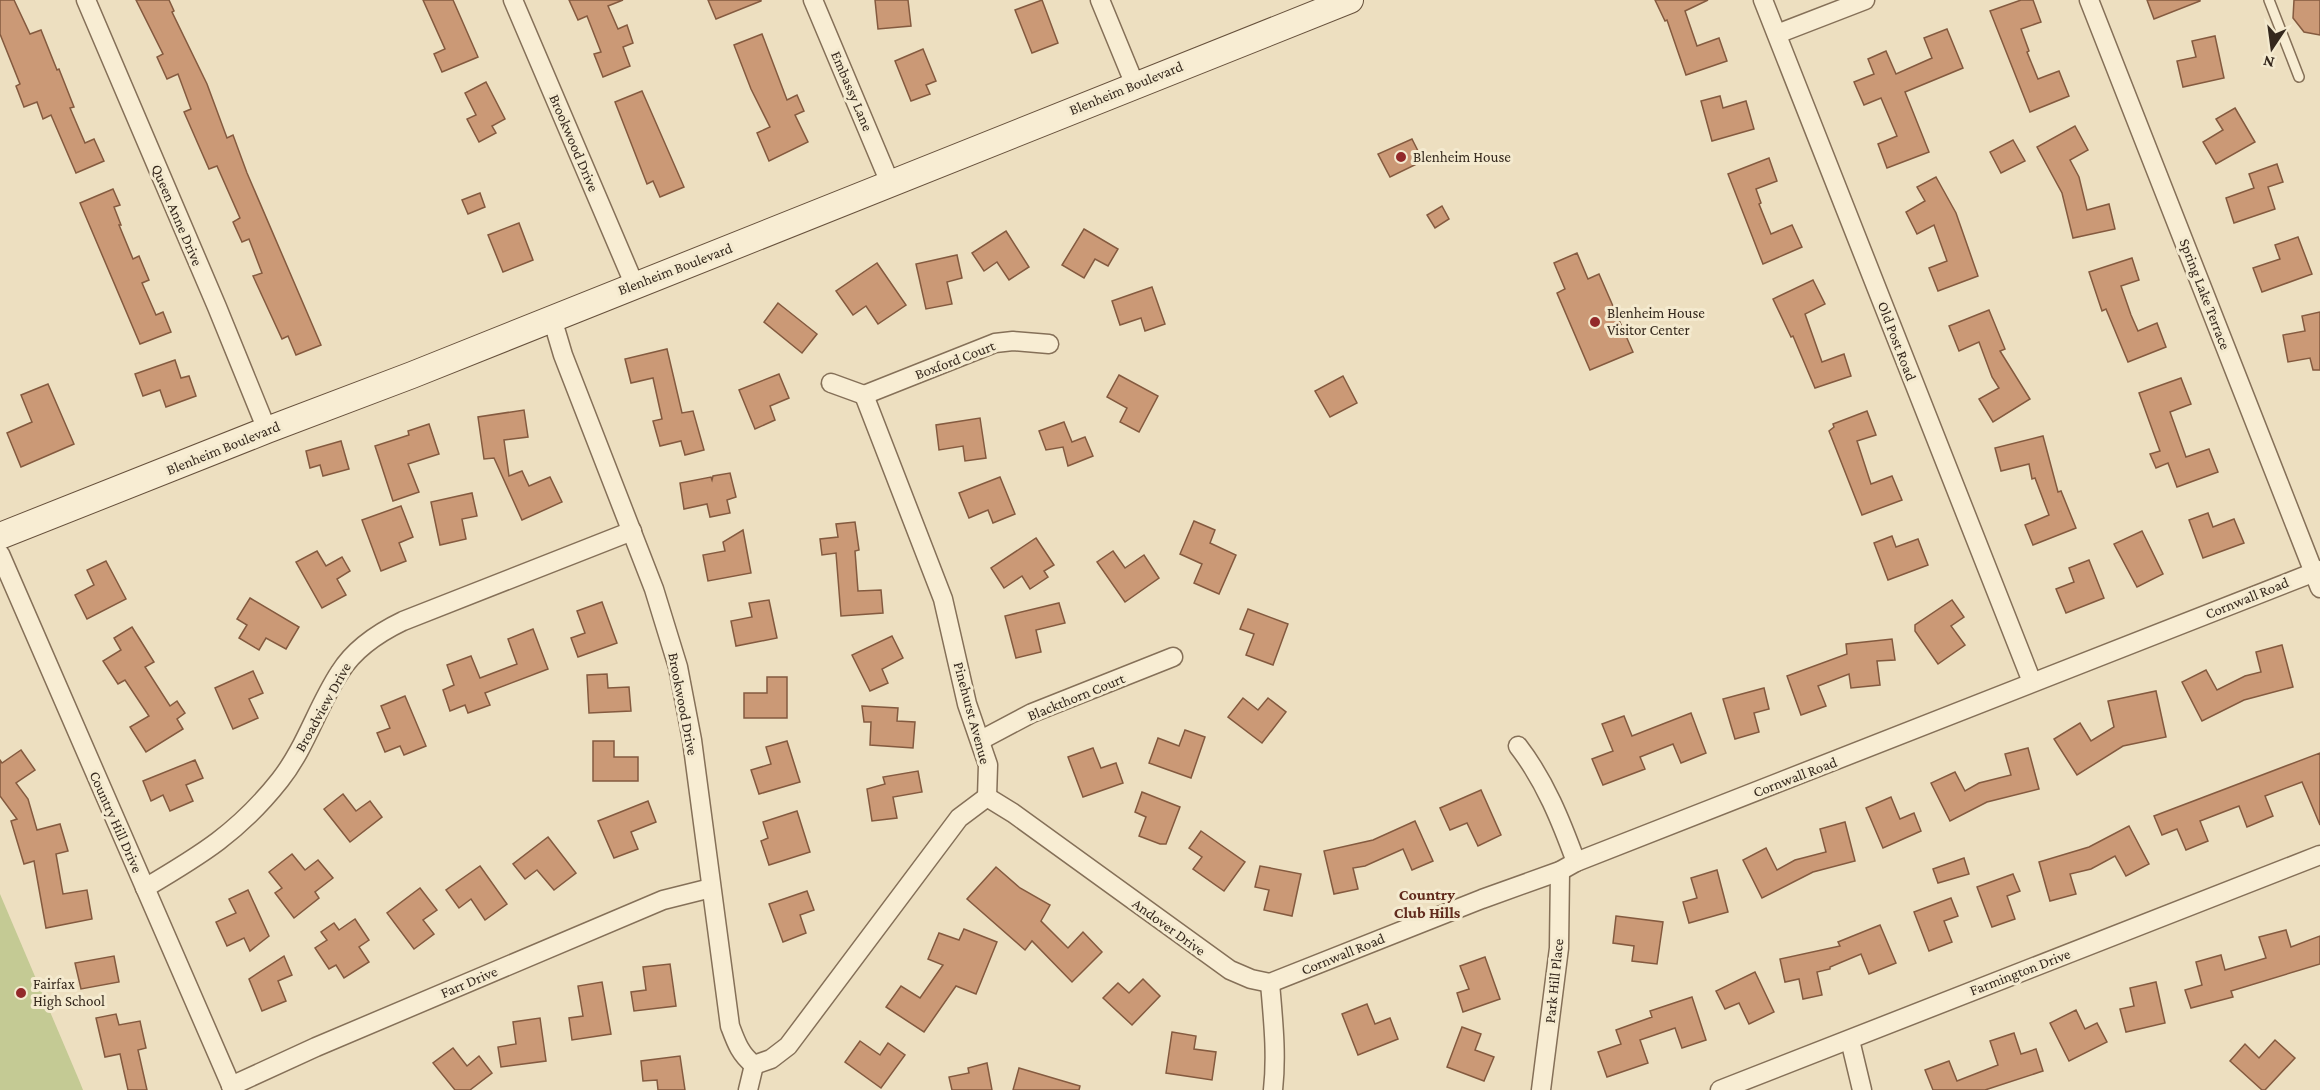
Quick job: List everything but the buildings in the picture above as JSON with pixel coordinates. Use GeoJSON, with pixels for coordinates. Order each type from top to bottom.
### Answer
{"type":"FeatureCollection","features":[{"type":"Feature","properties":{"kind":"main road","name":"Blenheim Boulevard"},"geometry":{"type":"LineString","coordinates":[[0,536],[412,375],[1135,84],[1350,0]]}},
{"type":"Feature","properties":{"kind":"street","name":"Queen Anne Drive"},"geometry":{"type":"LineString","coordinates":[[86,0],[267,430]]}},
{"type":"Feature","properties":{"kind":"street","name":"Brookwood Drive"},"geometry":{"type":"LineString","coordinates":[[513,0],[635,286]]}},
{"type":"Feature","properties":{"kind":"street","name":"Embassy Lane"},"geometry":{"type":"LineString","coordinates":[[813,0],[890,183]]}},
{"type":"Feature","properties":{"kind":"street"},"geometry":{"type":"LineString","coordinates":[[1100,0],[1135,84]]}},
{"type":"Feature","properties":{"kind":"street","name":"Old Post Road"},"geometry":{"type":"LineString","coordinates":[[1763,0],[2032,681]]}},
{"type":"Feature","properties":{"kind":"street"},"geometry":{"type":"LineString","coordinates":[[1777,34],[1865,0]]}},
{"type":"Feature","properties":{"kind":"street","name":"Spring Lake Terrace"},"geometry":{"type":"LineString","coordinates":[[2089,0],[2318,576]]}},
{"type":"Feature","properties":{"kind":"street","name":"Brookwood Drive"},"geometry":{"type":"LineString","coordinates":[[552,318],[563,355],[654,589],[678,667],[692,740],[730,1026],[739,1050],[744,1058],[754,1065]]}},
{"type":"Feature","properties":{"kind":"street","name":"Boxford Court"},"geometry":{"type":"LineString","coordinates":[[864,395],[995,344],[1014,341],[1049,345]]}},
{"type":"Feature","properties":{"kind":"street"},"geometry":{"type":"LineString","coordinates":[[831,382],[864,395]]}},
{"type":"Feature","properties":{"kind":"street","name":"Pinehurst Avenue"},"geometry":{"type":"LineString","coordinates":[[864,395],[943,599],[967,704],[988,765],[987,797]]}},
{"type":"Feature","properties":{"kind":"street","name":"Broadview Drive"},"geometry":{"type":"LineString","coordinates":[[145,888],[210,849],[258,806],[281,779],[302,748],[340,671],[372,638],[403,621],[632,531]]}},
{"type":"Feature","properties":{"kind":"street","name":"Country Hill Drive"},"geometry":{"type":"LineString","coordinates":[[0,554],[232,1088]]}},
{"type":"Feature","properties":{"kind":"street","name":"Cornwall Road"},"geometry":{"type":"LineString","coordinates":[[1270,983],[1915,730],[2032,681],[2318,576]]}},
{"type":"Feature","properties":{"kind":"street","name":"Blackthorn Court"},"geometry":{"type":"LineString","coordinates":[[981,740],[1032,713],[1173,657]]}},
{"type":"Feature","properties":{"kind":"street","name":"Park Hill Place"},"geometry":{"type":"LineString","coordinates":[[1518,746],[1545,788],[1559,818],[1568,867],[1541,1090]]}},
{"type":"Feature","properties":{"kind":"street"},"geometry":{"type":"LineString","coordinates":[[748,1090],[754,1065],[771,1059],[788,1046],[959,818],[987,797]]}},
{"type":"Feature","properties":{"kind":"street","name":"Andover Drive"},"geometry":{"type":"LineString","coordinates":[[987,797],[1013,813],[1230,970],[1251,979],[1270,983]]}},
{"type":"Feature","properties":{"kind":"street","name":"Farmington Drive"},"geometry":{"type":"LineString","coordinates":[[1720,1090],[2320,855]]}},
{"type":"Feature","properties":{"kind":"street","name":"Farr Drive"},"geometry":{"type":"LineString","coordinates":[[232,1088],[327,1042],[663,900],[711,888]]}},
{"type":"Feature","properties":{"kind":"street"},"geometry":{"type":"LineString","coordinates":[[1270,983],[1276,1065],[1273,1090]]}},
{"type":"Feature","properties":{"kind":"street"},"geometry":{"type":"LineString","coordinates":[[1850,1040],[1862,1090]]}},
{"type":"Feature","properties":{"kind":"lane"},"geometry":{"type":"LineString","coordinates":[[2269,0],[2299,77]]}},
{"type":"Feature","properties":{"kind":"green space","name":"Fairfax High School"},"geometry":{"type":"Polygon","coordinates":[[[0,894],[79,1080],[83,1090],[0,1090],[0,894]]]}},
{"type":"Feature","properties":{"kind":"place","name":"Blenheim House"},"geometry":{"type":"Point","coordinates":[1401,157]}},
{"type":"Feature","properties":{"kind":"place","name":"Blenheim House Visitor Center"},"geometry":{"type":"Point","coordinates":[1595,322]}},
{"type":"Feature","properties":{"kind":"place","name":"Fairfax High School"},"geometry":{"type":"Point","coordinates":[21,993]}},
{"type":"Feature","properties":{"kind":"district","name":"Country Club Hills"},"geometry":{"type":"Point","coordinates":[1427,903]}}]}
